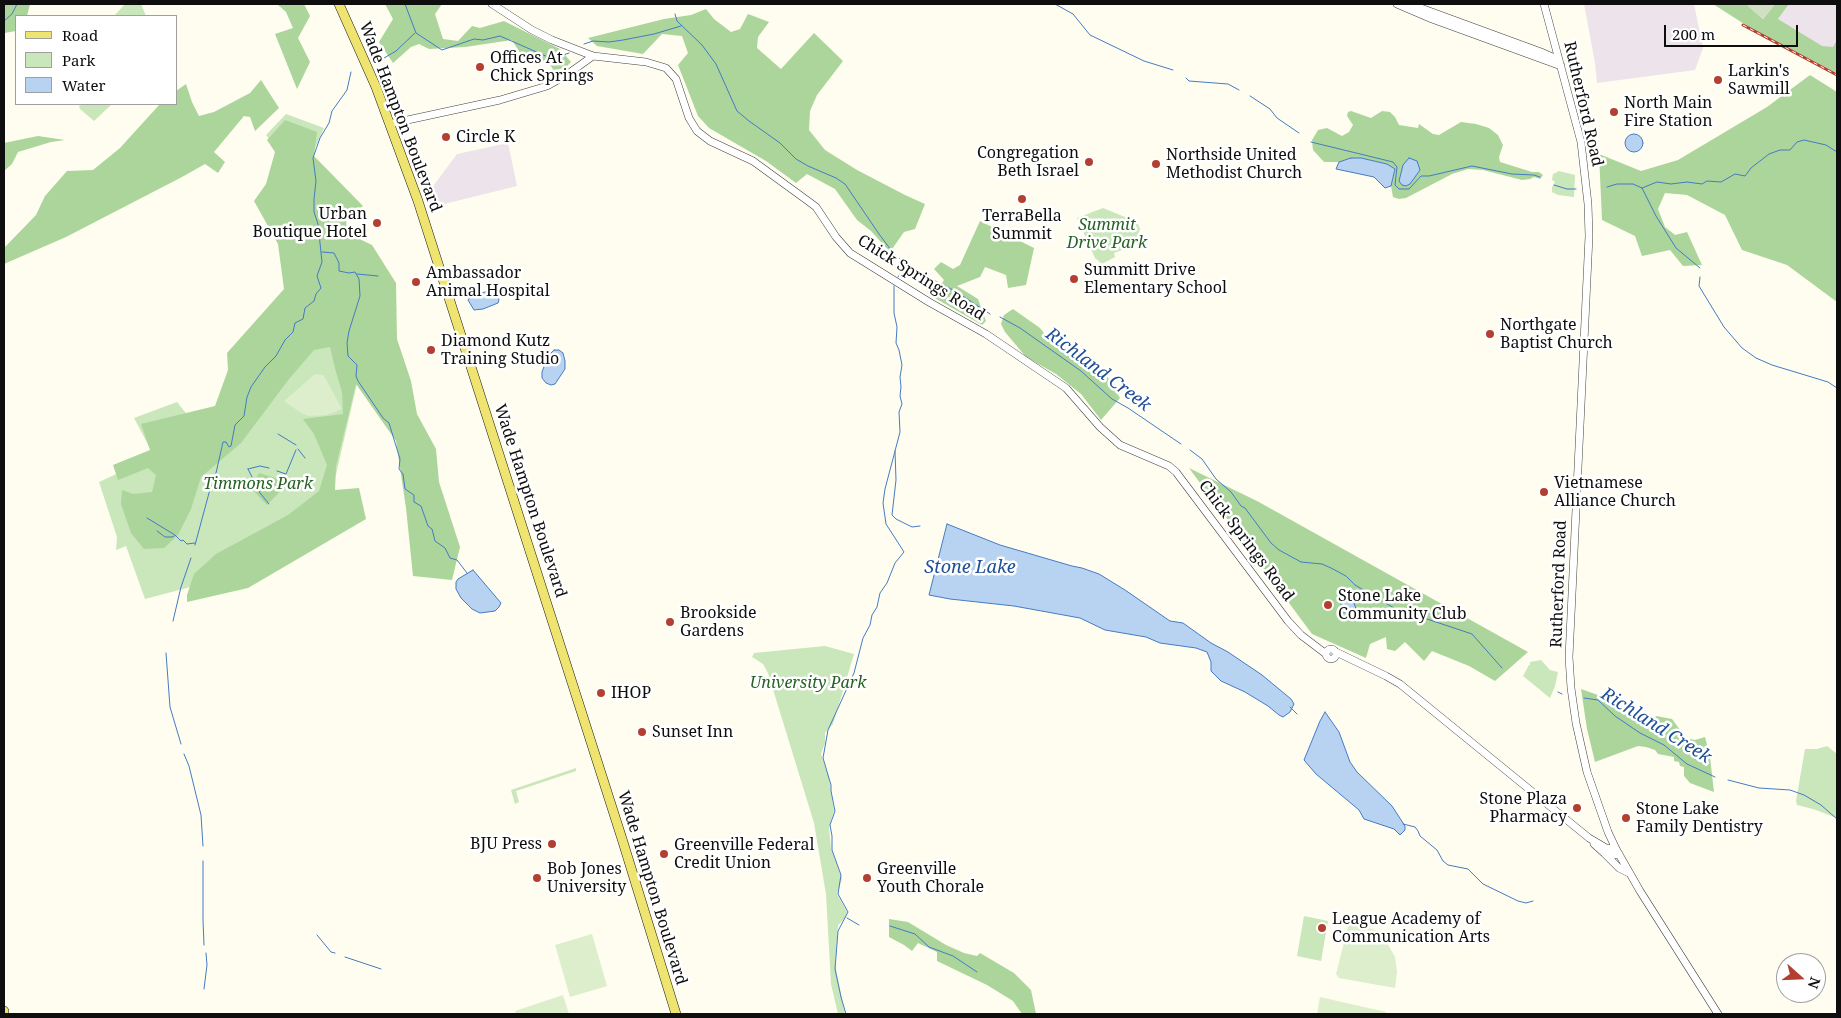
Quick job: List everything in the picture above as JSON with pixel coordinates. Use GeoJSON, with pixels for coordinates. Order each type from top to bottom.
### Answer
{"type":"FeatureCollection","features":[{"type":"Feature","properties":{"kind":"main road","name":"Wade Hampton Boulevard"},"geometry":{"type":"LineString","coordinates":[[339,4],[376,87],[425,222],[676,1014]]}},
{"type":"Feature","properties":{"kind":"street","name":"Chick Springs Road"},"geometry":{"type":"LineString","coordinates":[[492,4],[532,30],[593,56],[646,62],[666,68],[676,79],[689,118],[697,130],[710,141],[754,161],[816,207],[850,253],[986,334],[1056,381],[1072,393],[1114,441],[1132,451],[1169,466],[1176,472],[1288,621],[1302,636],[1314,645],[1386,676],[1400,684],[1589,838],[1620,868],[1630,874]]}},
{"type":"Feature","properties":{"kind":"street"},"geometry":{"type":"LineString","coordinates":[[1397,4],[1432,19],[1561,66]]}},
{"type":"Feature","properties":{"kind":"street"},"geometry":{"type":"LineString","coordinates":[[1410,4],[1541,52],[1552,57],[1561,66]]}},
{"type":"Feature","properties":{"kind":"street","name":"Rutherford Road"},"geometry":{"type":"LineString","coordinates":[[1544,4],[1583,155],[1589,230],[1573,553],[1570,675],[1581,749],[1608,832],[1630,874],[1718,1014]]}},
{"type":"Feature","properties":{"kind":"street"},"geometry":{"type":"LineString","coordinates":[[389,124],[500,100],[547,86],[593,56]]}},
{"type":"Feature","properties":{"kind":"street"},"geometry":{"type":"LineString","coordinates":[[1589,838],[1597,842],[1601,841],[1608,832]]}},
{"type":"Feature","properties":{"kind":"street","name":"Chick Springs Road"},"geometry":{"type":"LineString","coordinates":[[1589,838],[1606,848],[1618,851]]}},
{"type":"Feature","properties":{"kind":"street"},"geometry":{"type":"LineString","coordinates":[[1604,853],[1613,856],[1618,851]]}},
{"type":"Feature","properties":{"kind":"shaded area"},"geometry":{"type":"Polygon","coordinates":[[[1584,4],[1694,4],[1703,48],[1695,70],[1597,83],[1584,4]]]}},
{"type":"Feature","properties":{"kind":"shaded area"},"geometry":{"type":"Polygon","coordinates":[[[1789,4],[1837,4],[1837,65],[1778,19],[1789,4]]]}},
{"type":"Feature","properties":{"kind":"shaded area"},"geometry":{"type":"Polygon","coordinates":[[[508,143],[517,186],[432,207],[428,193],[457,154],[508,143]]]}},
{"type":"Feature","properties":{"kind":"green space"},"geometry":{"type":"Polygon","coordinates":[[[4,4],[30,4],[27,15],[15,15],[15,31],[4,33],[4,4]]]}},
{"type":"Feature","properties":{"kind":"green space"},"geometry":{"type":"Polygon","coordinates":[[[125,4],[141,4],[146,15],[115,15],[125,4]]]}},
{"type":"Feature","properties":{"kind":"green space"},"geometry":{"type":"Polygon","coordinates":[[[277,4],[304,4],[310,16],[298,38],[310,62],[297,89],[275,34],[293,28],[286,12],[277,4]]]}},
{"type":"Feature","properties":{"kind":"green space"},"geometry":{"type":"Polygon","coordinates":[[[385,4],[442,4],[435,14],[443,39],[458,41],[472,26],[480,28],[504,21],[560,49],[571,62],[566,67],[554,71],[549,63],[525,61],[512,40],[465,47],[429,49],[419,44],[411,47],[393,63],[379,42],[393,19],[385,4]]]}},
{"type":"Feature","properties":{"kind":"green space"},"geometry":{"type":"Polygon","coordinates":[[[1713,4],[1746,4],[1763,19],[1775,4],[1789,4],[1778,19],[1822,46],[1833,47],[1837,40],[1837,73],[1752,29],[1713,4]]]}},
{"type":"Feature","properties":{"kind":"green space"},"geometry":{"type":"Polygon","coordinates":[[[1746,4],[1775,4],[1763,19],[1746,4]]]}},
{"type":"Feature","properties":{"kind":"green space"},"geometry":{"type":"Polygon","coordinates":[[[706,9],[714,19],[731,32],[740,29],[748,14],[769,22],[758,37],[757,48],[781,69],[814,33],[843,61],[817,95],[810,111],[809,130],[825,150],[857,170],[925,204],[915,229],[904,232],[890,252],[871,231],[857,220],[835,189],[807,174],[796,183],[766,161],[709,128],[698,116],[678,65],[688,53],[682,36],[662,34],[643,54],[597,46],[588,38],[664,19],[691,15],[706,9]]]}},
{"type":"Feature","properties":{"kind":"green space"},"geometry":{"type":"Polygon","coordinates":[[[1810,75],[1837,92],[1837,302],[1787,265],[1742,250],[1725,215],[1687,195],[1665,193],[1658,209],[1665,227],[1675,235],[1687,232],[1702,265],[1683,266],[1670,250],[1642,256],[1635,236],[1602,220],[1599,154],[1641,171],[1678,160],[1767,107],[1810,75]]]}},
{"type":"Feature","properties":{"kind":"green space"},"geometry":{"type":"Polygon","coordinates":[[[261,80],[279,108],[255,131],[250,117],[244,116],[214,152],[225,162],[218,173],[205,164],[66,237],[4,264],[4,248],[36,215],[45,196],[67,171],[93,170],[120,148],[159,105],[178,105],[178,90],[186,84],[199,116],[214,112],[250,93],[261,80]]]}},
{"type":"Feature","properties":{"kind":"green space"},"geometry":{"type":"Polygon","coordinates":[[[81,105],[111,105],[94,121],[79,106],[81,105]]]}},
{"type":"Feature","properties":{"kind":"green space"},"geometry":{"type":"Polygon","coordinates":[[[1351,111],[1371,118],[1382,111],[1390,112],[1399,125],[1418,128],[1419,124],[1433,134],[1439,135],[1461,122],[1489,128],[1498,135],[1503,145],[1499,157],[1500,162],[1532,172],[1539,172],[1543,175],[1540,179],[1534,177],[1522,180],[1483,170],[1468,169],[1452,174],[1406,198],[1399,199],[1393,197],[1391,186],[1395,170],[1387,164],[1361,158],[1351,158],[1339,162],[1324,162],[1313,150],[1312,140],[1318,130],[1327,128],[1342,136],[1349,132],[1353,125],[1347,116],[1348,112],[1351,111]]]}},
{"type":"Feature","properties":{"kind":"green space","name":"Timmons Park"},"geometry":{"type":"Polygon","coordinates":[[[286,114],[324,128],[312,155],[371,323],[331,496],[198,585],[145,599],[126,546],[116,550],[117,537],[99,482],[136,465],[152,452],[134,418],[177,402],[201,432],[285,312],[299,175],[266,135],[286,114]]]}},
{"type":"Feature","properties":{"kind":"green space"},"geometry":{"type":"Polygon","coordinates":[[[285,120],[317,132],[314,156],[363,206],[346,218],[347,233],[372,245],[396,283],[397,339],[411,381],[417,414],[436,449],[439,482],[460,547],[452,580],[413,576],[406,508],[396,441],[356,384],[336,466],[335,490],[359,488],[366,519],[248,588],[187,602],[187,595],[194,574],[216,554],[288,515],[319,491],[327,465],[314,434],[303,419],[343,414],[342,392],[330,347],[314,350],[289,379],[241,443],[201,477],[191,509],[178,535],[164,548],[144,549],[131,533],[121,504],[122,490],[133,494],[152,492],[156,475],[148,468],[118,480],[113,465],[150,450],[141,424],[215,406],[228,370],[227,353],[284,289],[278,244],[254,201],[266,184],[275,152],[267,140],[285,120]]]}},
{"type":"Feature","properties":{"kind":"green space"},"geometry":{"type":"Polygon","coordinates":[[[38,136],[65,140],[51,142],[18,152],[12,164],[4,171],[4,143],[38,136]]]}},
{"type":"Feature","properties":{"kind":"green space"},"geometry":{"type":"Polygon","coordinates":[[[1559,171],[1575,175],[1574,197],[1558,195],[1552,192],[1555,182],[1552,180],[1553,174],[1559,171]]]}},
{"type":"Feature","properties":{"kind":"green space","name":"Summit Drive Park"},"geometry":{"type":"Polygon","coordinates":[[[1103,208],[1137,222],[1140,229],[1135,245],[1114,253],[1115,257],[1102,264],[1095,258],[1077,218],[1103,208]]]}},
{"type":"Feature","properties":{"kind":"green space"},"geometry":{"type":"Polygon","coordinates":[[[980,221],[1034,248],[1026,285],[1008,288],[1006,275],[985,267],[980,277],[957,286],[978,299],[986,321],[982,325],[933,297],[944,280],[934,269],[941,262],[953,269],[960,265],[980,221]]]}},
{"type":"Feature","properties":{"kind":"green space"},"geometry":{"type":"Polygon","coordinates":[[[1013,309],[1040,328],[1055,347],[1087,364],[1093,372],[1101,376],[1107,376],[1120,398],[1101,420],[1081,394],[1056,374],[1026,357],[1005,332],[1001,324],[1004,315],[1013,309]]]}},
{"type":"Feature","properties":{"kind":"green space"},"geometry":{"type":"Polygon","coordinates":[[[315,374],[323,375],[342,409],[327,415],[309,416],[301,413],[284,401],[315,374]]]}},
{"type":"Feature","properties":{"kind":"green space"},"geometry":{"type":"Polygon","coordinates":[[[1189,468],[1257,501],[1528,652],[1495,681],[1469,666],[1432,651],[1424,661],[1405,642],[1395,651],[1387,649],[1386,637],[1370,644],[1366,658],[1312,634],[1189,468]]]}},
{"type":"Feature","properties":{"kind":"green space"},"geometry":{"type":"Polygon","coordinates":[[[259,473],[289,482],[267,505],[250,487],[259,473]]]}},
{"type":"Feature","properties":{"kind":"green space","name":"University Park"},"geometry":{"type":"Polygon","coordinates":[[[825,646],[854,654],[833,724],[825,733],[825,743],[821,754],[829,778],[834,811],[829,828],[831,848],[842,879],[837,894],[847,912],[845,918],[838,925],[835,964],[845,1014],[838,1014],[831,984],[826,894],[814,823],[768,673],[763,664],[752,657],[754,653],[825,646]]]}},
{"type":"Feature","properties":{"kind":"green space"},"geometry":{"type":"Polygon","coordinates":[[[1541,660],[1550,670],[1558,672],[1550,698],[1523,676],[1530,662],[1541,660]]]}},
{"type":"Feature","properties":{"kind":"green space"},"geometry":{"type":"Polygon","coordinates":[[[1581,689],[1609,699],[1643,718],[1642,723],[1649,727],[1656,716],[1672,719],[1686,738],[1695,740],[1705,737],[1710,757],[1714,792],[1690,783],[1684,776],[1684,767],[1680,766],[1679,762],[1674,761],[1674,757],[1658,754],[1655,750],[1646,747],[1638,746],[1595,762],[1587,729],[1581,689]]]}},
{"type":"Feature","properties":{"kind":"green space"},"geometry":{"type":"Polygon","coordinates":[[[1827,746],[1837,754],[1837,818],[1797,805],[1796,801],[1805,749],[1817,749],[1827,746]]]}},
{"type":"Feature","properties":{"kind":"green space"},"geometry":{"type":"Polygon","coordinates":[[[576,768],[576,771],[516,791],[519,802],[515,804],[511,790],[576,768]]]}},
{"type":"Feature","properties":{"kind":"green space"},"geometry":{"type":"Polygon","coordinates":[[[1304,916],[1328,921],[1321,961],[1297,956],[1304,916]]]}},
{"type":"Feature","properties":{"kind":"green space"},"geometry":{"type":"Polygon","coordinates":[[[889,919],[908,922],[946,945],[964,953],[977,956],[980,953],[1014,973],[1031,990],[1036,1014],[1022,1014],[1013,1001],[987,985],[937,961],[937,952],[918,943],[912,951],[889,937],[889,919]]]}},
{"type":"Feature","properties":{"kind":"green space"},"geometry":{"type":"Polygon","coordinates":[[[1349,923],[1375,930],[1387,943],[1395,957],[1397,972],[1395,988],[1339,978],[1336,974],[1349,923]]]}},
{"type":"Feature","properties":{"kind":"green space"},"geometry":{"type":"Polygon","coordinates":[[[592,934],[607,986],[570,997],[555,945],[592,934]]]}},
{"type":"Feature","properties":{"kind":"green space"},"geometry":{"type":"Polygon","coordinates":[[[563,995],[569,1014],[516,1014],[515,1011],[563,995]]]}},
{"type":"Feature","properties":{"kind":"green space"},"geometry":{"type":"Polygon","coordinates":[[[1320,997],[1386,1012],[1386,1014],[1317,1014],[1320,997]]]}},
{"type":"Feature","properties":{"kind":"water"},"geometry":{"type":"Polygon","coordinates":[[[1634,134],[1640,137],[1643,143],[1640,149],[1634,152],[1628,149],[1625,143],[1628,137],[1634,134]]]}},
{"type":"Feature","properties":{"kind":"water"},"geometry":{"type":"Polygon","coordinates":[[[1351,158],[1361,158],[1387,164],[1395,169],[1391,186],[1385,188],[1374,177],[1336,169],[1339,162],[1351,158]]]}},
{"type":"Feature","properties":{"kind":"water"},"geometry":{"type":"Polygon","coordinates":[[[1409,158],[1417,161],[1420,170],[1410,184],[1406,186],[1402,185],[1399,181],[1403,165],[1409,158]]]}},
{"type":"Feature","properties":{"kind":"water"},"geometry":{"type":"Polygon","coordinates":[[[491,290],[497,293],[498,303],[483,309],[474,310],[468,300],[470,297],[491,290]]]}},
{"type":"Feature","properties":{"kind":"water"},"geometry":{"type":"Polygon","coordinates":[[[554,350],[559,350],[563,353],[565,369],[555,384],[551,385],[542,378],[542,372],[548,356],[554,350]]]}},
{"type":"Feature","properties":{"kind":"water","name":"Stone Lake"},"geometry":{"type":"Polygon","coordinates":[[[947,524],[1000,545],[1099,574],[1170,621],[1183,623],[1262,675],[1291,699],[1294,704],[1290,712],[1283,717],[1245,692],[1221,681],[1211,671],[1211,662],[1207,652],[1196,648],[1160,643],[1146,637],[1105,630],[1080,618],[1014,606],[929,595],[947,524]]]}},
{"type":"Feature","properties":{"kind":"water"},"geometry":{"type":"Polygon","coordinates":[[[473,570],[501,603],[495,611],[480,613],[472,609],[461,598],[456,589],[458,579],[473,570]]]}},
{"type":"Feature","properties":{"kind":"water"},"geometry":{"type":"Polygon","coordinates":[[[1351,593],[1356,609],[1343,613],[1339,596],[1351,593]]]}},
{"type":"Feature","properties":{"kind":"water"},"geometry":{"type":"Polygon","coordinates":[[[1325,712],[1339,732],[1350,762],[1357,772],[1392,806],[1405,826],[1405,830],[1400,835],[1394,829],[1364,819],[1359,810],[1316,774],[1304,760],[1325,712]]]}},
{"type":"Feature","properties":{"kind":"waterway"},"geometry":{"type":"LineString","coordinates":[[4,21],[12,14],[17,4]]}},
{"type":"Feature","properties":{"kind":"waterway","name":"Richland Creek"},"geometry":{"type":"LineString","coordinates":[[405,4],[416,33],[442,50],[474,39],[483,40],[500,36],[548,57],[555,58],[569,53]]}},
{"type":"Feature","properties":{"kind":"waterway"},"geometry":{"type":"LineString","coordinates":[[1055,4],[1073,14],[1090,35],[1144,61],[1173,70]]}},
{"type":"Feature","properties":{"kind":"waterway","name":"Richland Creek"},"geometry":{"type":"LineString","coordinates":[[675,14],[677,21],[702,45],[716,64],[737,111],[780,143],[796,159],[845,184],[894,254],[908,265]]}},
{"type":"Feature","properties":{"kind":"waterway","name":"Richland Creek"},"geometry":{"type":"LineString","coordinates":[[584,44],[593,41],[609,42],[623,40],[681,26]]}},
{"type":"Feature","properties":{"kind":"waterway"},"geometry":{"type":"LineString","coordinates":[[384,58],[396,51],[415,33]]}},
{"type":"Feature","properties":{"kind":"waterway"},"geometry":{"type":"LineString","coordinates":[[195,545],[223,442],[226,442],[229,447],[231,446],[235,425],[244,416],[247,397],[251,387],[265,367],[276,356],[285,340],[293,332],[295,323],[303,319],[305,308],[314,301],[316,294],[321,288],[317,276],[322,262],[318,224],[314,212],[316,181],[313,158],[320,138],[329,123],[332,111],[347,90],[351,72]]}},
{"type":"Feature","properties":{"kind":"waterway"},"geometry":{"type":"LineString","coordinates":[[1186,78],[1189,81],[1228,84],[1239,90]]}},
{"type":"Feature","properties":{"kind":"waterway"},"geometry":{"type":"LineString","coordinates":[[1250,96],[1270,109],[1277,118],[1299,133]]}},
{"type":"Feature","properties":{"kind":"waterway"},"geometry":{"type":"LineString","coordinates":[[1642,188],[1657,182],[1702,184],[1707,181],[1721,182],[1735,174],[1745,176],[1751,168],[1769,154],[1780,150],[1790,150],[1797,142],[1804,140],[1826,145],[1837,152]]}},
{"type":"Feature","properties":{"kind":"waterway"},"geometry":{"type":"LineString","coordinates":[[1311,142],[1393,162],[1397,167],[1395,185],[1399,189],[1409,189],[1421,176],[1429,176],[1472,166],[1512,174],[1540,177]]}},
{"type":"Feature","properties":{"kind":"waterway"},"geometry":{"type":"LineString","coordinates":[[1607,187],[1617,184],[1633,184],[1642,188],[1656,216],[1676,248],[1700,268]]}},
{"type":"Feature","properties":{"kind":"waterway"},"geometry":{"type":"LineString","coordinates":[[1554,185],[1567,189],[1576,189]]}},
{"type":"Feature","properties":{"kind":"waterway"},"geometry":{"type":"LineString","coordinates":[[322,252],[334,253],[339,263],[339,271],[355,272],[359,279],[360,296],[349,331],[347,343],[348,356],[357,365],[356,376],[358,381],[383,418],[389,423],[400,459],[399,469],[403,474],[405,489],[414,495],[414,502],[421,506],[428,526],[432,529],[435,541],[445,548],[450,558],[457,560],[467,573]]}},
{"type":"Feature","properties":{"kind":"waterway"},"geometry":{"type":"LineString","coordinates":[[898,277],[906,265]]}},
{"type":"Feature","properties":{"kind":"waterway","name":"Richland Creek"},"geometry":{"type":"LineString","coordinates":[[920,273],[955,291],[990,314]]}},
{"type":"Feature","properties":{"kind":"waterway"},"geometry":{"type":"LineString","coordinates":[[357,274],[378,276]]}},
{"type":"Feature","properties":{"kind":"waterway"},"geometry":{"type":"LineString","coordinates":[[1700,277],[1699,286],[1724,327],[1742,348],[1756,358],[1772,365],[1828,382],[1837,388]]}},
{"type":"Feature","properties":{"kind":"waterway"},"geometry":{"type":"LineString","coordinates":[[846,1014],[835,969],[838,931],[848,912],[838,894],[841,875],[832,850],[830,825],[835,811],[831,785],[823,758],[828,730],[854,673],[863,638],[877,607],[880,593],[887,583],[895,563],[904,552],[886,524],[883,503],[900,432],[899,412],[902,404],[900,396],[902,365],[896,343],[897,327],[894,313],[894,286]]}},
{"type":"Feature","properties":{"kind":"waterway","name":"Richland Creek"},"geometry":{"type":"LineString","coordinates":[[1000,317],[1020,328],[1081,371],[1112,399],[1181,444]]}},
{"type":"Feature","properties":{"kind":"waterway"},"geometry":{"type":"LineString","coordinates":[[278,434],[296,445]]}},
{"type":"Feature","properties":{"kind":"waterway"},"geometry":{"type":"LineString","coordinates":[[298,449],[305,458]]}},
{"type":"Feature","properties":{"kind":"waterway"},"geometry":{"type":"LineString","coordinates":[[277,471],[286,474],[296,450]]}},
{"type":"Feature","properties":{"kind":"waterway","name":"Richland Creek"},"geometry":{"type":"LineString","coordinates":[[1190,450],[1202,459],[1216,479],[1231,492],[1271,543],[1279,550],[1301,562],[1322,564],[1331,568],[1394,608],[1472,634],[1502,668]]}},
{"type":"Feature","properties":{"kind":"waterway"},"geometry":{"type":"LineString","coordinates":[[895,451],[896,480],[892,515],[912,527],[920,526]]}},
{"type":"Feature","properties":{"kind":"waterway"},"geometry":{"type":"LineString","coordinates":[[248,469],[260,466],[269,468]]}},
{"type":"Feature","properties":{"kind":"waterway"},"geometry":{"type":"LineString","coordinates":[[248,469],[260,493],[269,504]]}},
{"type":"Feature","properties":{"kind":"waterway"},"geometry":{"type":"LineString","coordinates":[[147,518],[175,535],[181,541],[183,540],[187,544],[195,543]]}},
{"type":"Feature","properties":{"kind":"waterway"},"geometry":{"type":"LineString","coordinates":[[157,531],[165,537],[174,536]]}},
{"type":"Feature","properties":{"kind":"waterway"},"geometry":{"type":"LineString","coordinates":[[173,621],[181,587],[191,558]]}},
{"type":"Feature","properties":{"kind":"waterway"},"geometry":{"type":"LineString","coordinates":[[166,653],[170,707],[181,744]]}},
{"type":"Feature","properties":{"kind":"waterway","name":"Richland Creek"},"geometry":{"type":"LineString","coordinates":[[1558,692],[1562,694]]}},
{"type":"Feature","properties":{"kind":"waterway","name":"Richland Creek"},"geometry":{"type":"LineString","coordinates":[[1584,698],[1598,700],[1615,716],[1640,733],[1664,745],[1687,764],[1715,777]]}},
{"type":"Feature","properties":{"kind":"waterway"},"geometry":{"type":"LineString","coordinates":[[1290,707],[1297,714]]}},
{"type":"Feature","properties":{"kind":"waterway"},"geometry":{"type":"LineString","coordinates":[[184,754],[189,766],[201,815],[203,846]]}},
{"type":"Feature","properties":{"kind":"waterway","name":"Richland Creek"},"geometry":{"type":"LineString","coordinates":[[1728,780],[1759,788],[1790,790],[1804,795],[1821,805],[1837,819]]}},
{"type":"Feature","properties":{"kind":"waterway"},"geometry":{"type":"LineString","coordinates":[[1403,824],[1415,827],[1420,836],[1437,850],[1443,861],[1448,865],[1468,869],[1483,884],[1518,901],[1526,903],[1533,901]]}},
{"type":"Feature","properties":{"kind":"waterway"},"geometry":{"type":"LineString","coordinates":[[203,861],[204,945]]}},
{"type":"Feature","properties":{"kind":"waterway"},"geometry":{"type":"LineString","coordinates":[[847,918],[859,925]]}},
{"type":"Feature","properties":{"kind":"waterway"},"geometry":{"type":"LineString","coordinates":[[890,926],[915,934],[929,947],[953,956],[977,972]]}},
{"type":"Feature","properties":{"kind":"waterway"},"geometry":{"type":"LineString","coordinates":[[317,935],[331,952],[335,953]]}},
{"type":"Feature","properties":{"kind":"waterway"},"geometry":{"type":"LineString","coordinates":[[204,989],[207,965],[206,953]]}},
{"type":"Feature","properties":{"kind":"waterway"},"geometry":{"type":"LineString","coordinates":[[345,957],[381,969]]}},
{"type":"Feature","properties":{"kind":"railway"},"geometry":{"type":"LineString","coordinates":[[1743,25],[1837,75]]}},
{"type":"Feature","properties":{"kind":"place","name":"Offices At Chick Springs"},"geometry":{"type":"Point","coordinates":[480,67]}},
{"type":"Feature","properties":{"kind":"place","name":"Larkin's Sawmill"},"geometry":{"type":"Point","coordinates":[1718,80]}},
{"type":"Feature","properties":{"kind":"place","name":"North Main Fire Station"},"geometry":{"type":"Point","coordinates":[1614,112]}},
{"type":"Feature","properties":{"kind":"place","name":"Circle K"},"geometry":{"type":"Point","coordinates":[446,137]}},
{"type":"Feature","properties":{"kind":"place","name":"Congregation Beth Israel"},"geometry":{"type":"Point","coordinates":[1089,162]}},
{"type":"Feature","properties":{"kind":"place","name":"Northside United Methodist Church"},"geometry":{"type":"Point","coordinates":[1156,164]}},
{"type":"Feature","properties":{"kind":"place","name":"TerraBella Summit"},"geometry":{"type":"Point","coordinates":[1022,199]}},
{"type":"Feature","properties":{"kind":"place","name":"Urban Boutique Hotel"},"geometry":{"type":"Point","coordinates":[377,223]}},
{"type":"Feature","properties":{"kind":"place","name":"Summitt Drive Elementary School"},"geometry":{"type":"Point","coordinates":[1074,279]}},
{"type":"Feature","properties":{"kind":"place","name":"Ambassador Animal Hospital"},"geometry":{"type":"Point","coordinates":[416,282]}},
{"type":"Feature","properties":{"kind":"place","name":"Northgate Baptist Church"},"geometry":{"type":"Point","coordinates":[1490,334]}},
{"type":"Feature","properties":{"kind":"place","name":"Diamond Kutz Training Studio"},"geometry":{"type":"Point","coordinates":[431,350]}},
{"type":"Feature","properties":{"kind":"place","name":"Vietnamese Alliance Church"},"geometry":{"type":"Point","coordinates":[1544,492]}},
{"type":"Feature","properties":{"kind":"place","name":"Stone Lake Community Club"},"geometry":{"type":"Point","coordinates":[1328,605]}},
{"type":"Feature","properties":{"kind":"place","name":"Brookside Gardens"},"geometry":{"type":"Point","coordinates":[670,622]}},
{"type":"Feature","properties":{"kind":"place","name":"IHOP"},"geometry":{"type":"Point","coordinates":[601,693]}},
{"type":"Feature","properties":{"kind":"place","name":"Sunset Inn"},"geometry":{"type":"Point","coordinates":[642,732]}},
{"type":"Feature","properties":{"kind":"place","name":"Stone Plaza Pharmacy"},"geometry":{"type":"Point","coordinates":[1577,808]}},
{"type":"Feature","properties":{"kind":"place","name":"Stone Lake Family Dentistry"},"geometry":{"type":"Point","coordinates":[1626,818]}},
{"type":"Feature","properties":{"kind":"place","name":"BJU Press"},"geometry":{"type":"Point","coordinates":[552,844]}},
{"type":"Feature","properties":{"kind":"place","name":"Greenville Federal Credit Union"},"geometry":{"type":"Point","coordinates":[664,854]}},
{"type":"Feature","properties":{"kind":"place","name":"Bob Jones University"},"geometry":{"type":"Point","coordinates":[537,878]}},
{"type":"Feature","properties":{"kind":"place","name":"Greenville Youth Chorale"},"geometry":{"type":"Point","coordinates":[867,878]}},
{"type":"Feature","properties":{"kind":"place","name":"League Academy of Communication Arts"},"geometry":{"type":"Point","coordinates":[1322,928]}}]}
